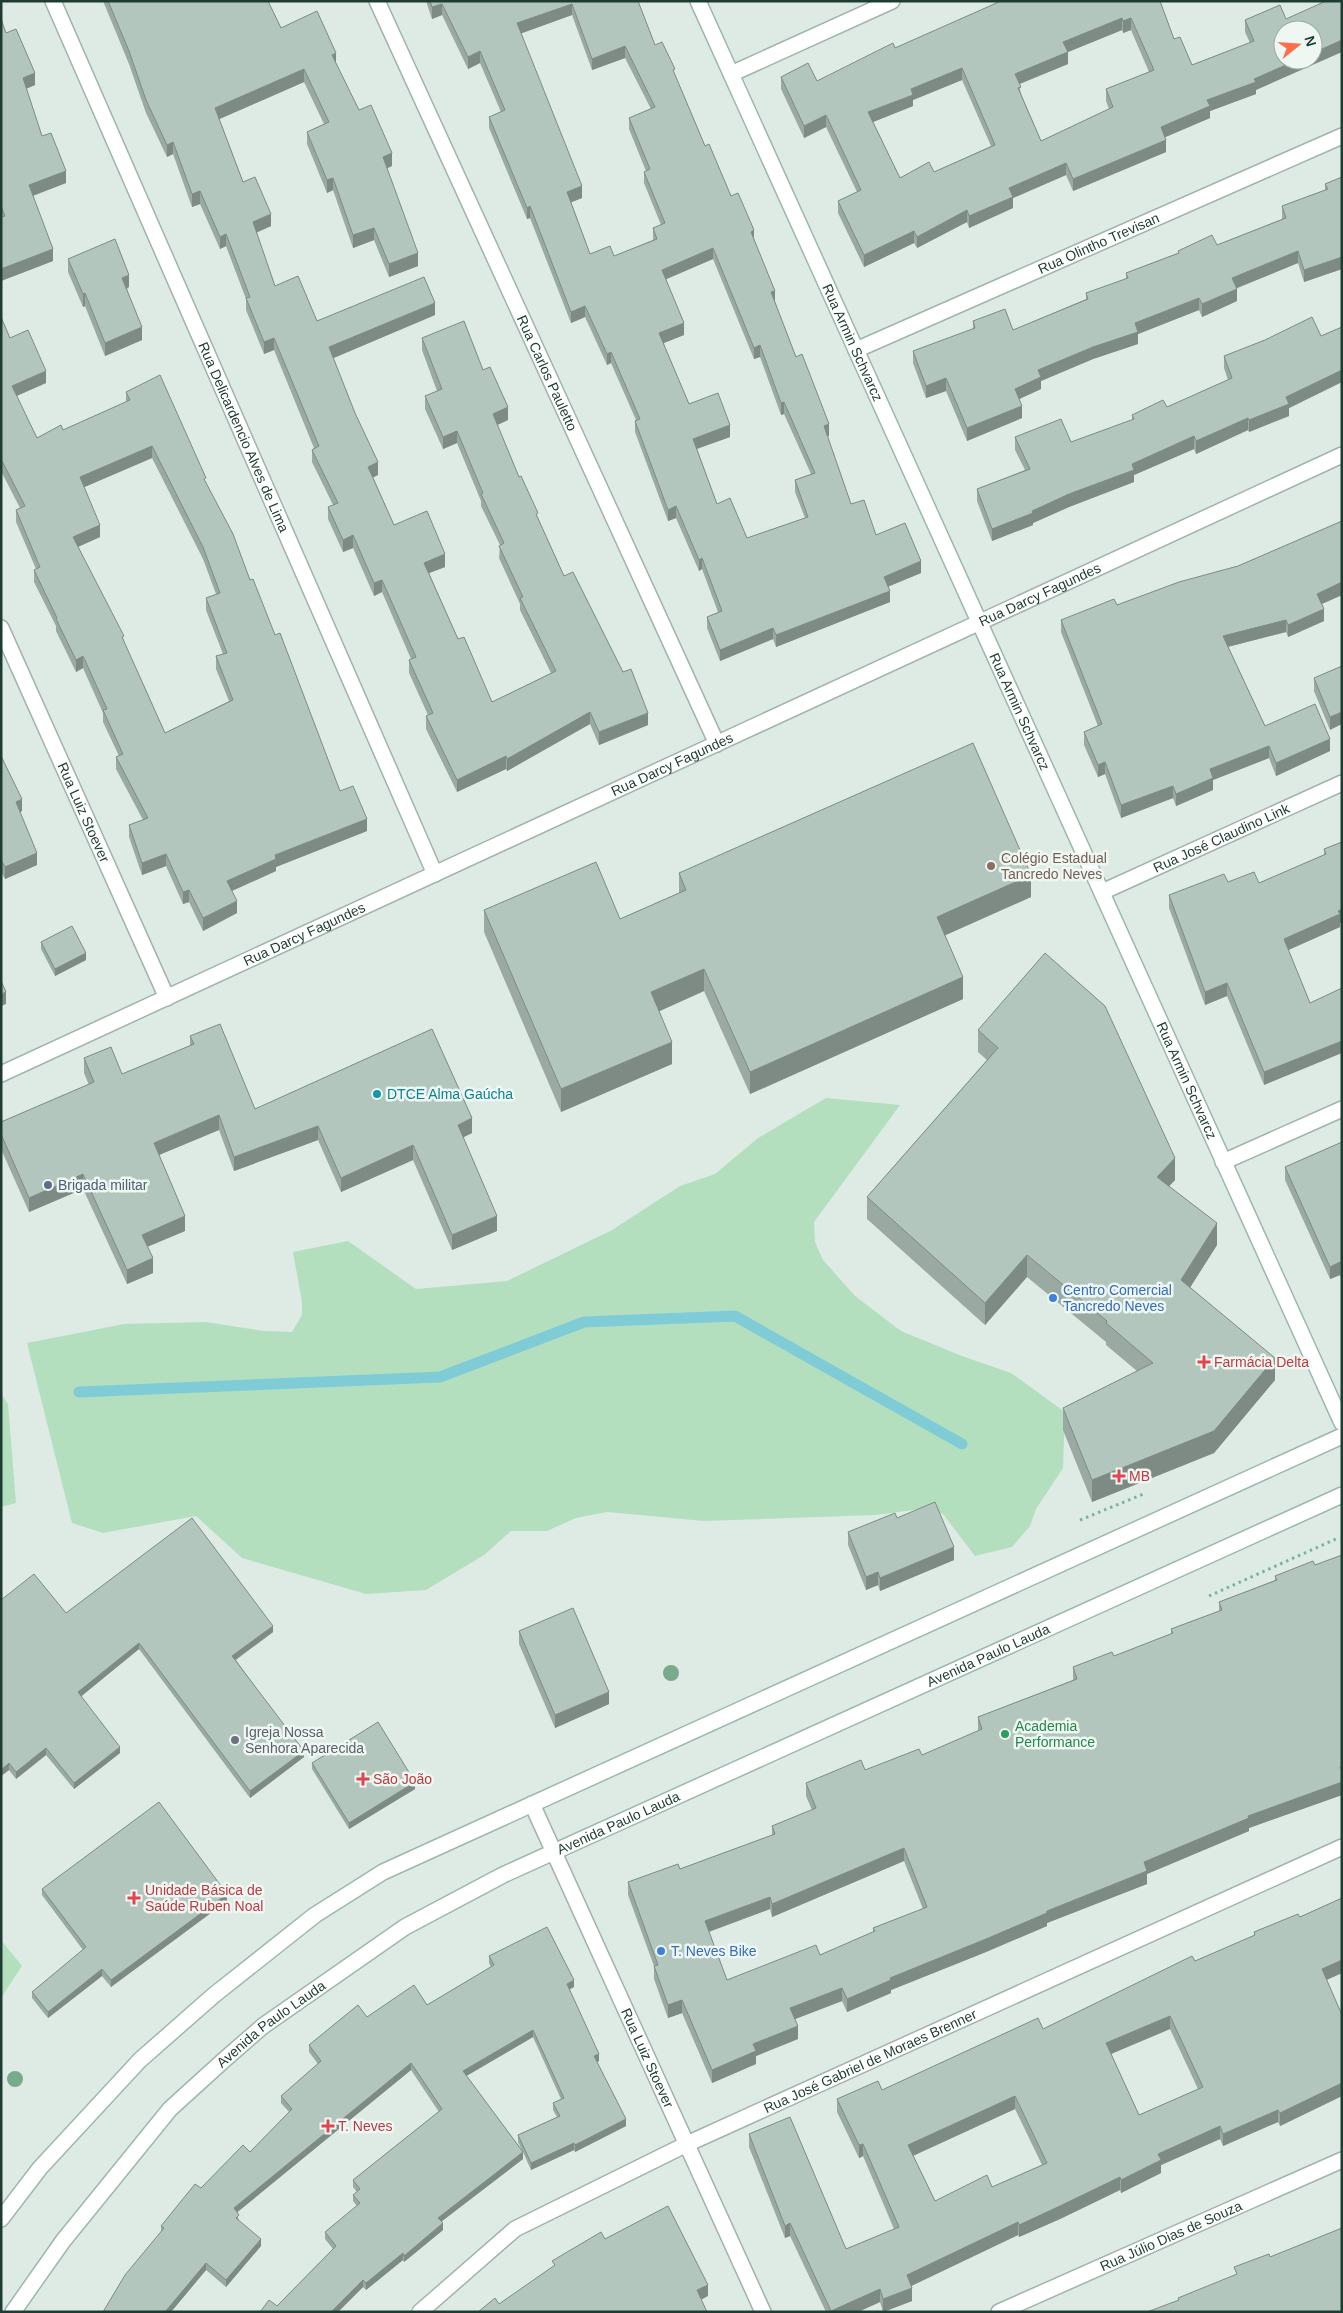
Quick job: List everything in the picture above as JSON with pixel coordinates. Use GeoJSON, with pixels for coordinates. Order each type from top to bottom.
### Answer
{"type":"FeatureCollection","features":[{"type":"Feature","properties":{"kind":"street","name":"Rua Delicardencio Alves de Lima"},"geometry":{"type":"LineString","coordinates":[[53,1],[435,874]]}},
{"type":"Feature","properties":{"kind":"street","name":"Rua Carlos Pauletto"},"geometry":{"type":"LineString","coordinates":[[377,1],[717,744]]}},
{"type":"Feature","properties":{"kind":"street","name":"Rua Armin Schvarcz"},"geometry":{"type":"LineString","coordinates":[[698,1],[1342,1423]]}},
{"type":"Feature","properties":{"kind":"street"},"geometry":{"type":"LineString","coordinates":[[731,74],[892,1]]}},
{"type":"Feature","properties":{"kind":"street","name":"Rua Olintho Trevisan"},"geometry":{"type":"LineString","coordinates":[[856,350],[1342,136]]}},
{"type":"Feature","properties":{"kind":"street","name":"Rua Darcy Fagundes"},"geometry":{"type":"LineString","coordinates":[[1,1074],[1342,455]]}},
{"type":"Feature","properties":{"kind":"street","name":"Rua Luiz Stoever"},"geometry":{"type":"LineString","coordinates":[[1,628],[167,998]]}},
{"type":"Feature","properties":{"kind":"street","name":"Rua José Claudino Link"},"geometry":{"type":"LineString","coordinates":[[1102,892],[1342,783]]}},
{"type":"Feature","properties":{"kind":"street"},"geometry":{"type":"LineString","coordinates":[[1223,1162],[1342,1110]]}},
{"type":"Feature","properties":{"kind":"street"},"geometry":{"type":"LineString","coordinates":[[1,2220],[40,2168],[140,2060],[214,1995],[315,1916],[383,1872],[1342,1436]]}},
{"type":"Feature","properties":{"kind":"street","name":"Avenida Paulo Lauda"},"geometry":{"type":"LineString","coordinates":[[13,2312],[63,2241],[170,2108],[263,2026],[405,1927],[503,1875],[1342,1495]]}},
{"type":"Feature","properties":{"kind":"street","name":"Rua Luiz Stoever"},"geometry":{"type":"LineString","coordinates":[[532,1804],[763,2312]]}},
{"type":"Feature","properties":{"kind":"street","name":"Rua José Gabriel de Moraes Brenner"},"geometry":{"type":"LineString","coordinates":[[420,2312],[515,2229],[687,2144],[1342,1847]]}},
{"type":"Feature","properties":{"kind":"street","name":"Rua Júlio Dias de Souza"},"geometry":{"type":"LineString","coordinates":[[999,2312],[1342,2160]]}},
{"type":"Feature","properties":{"kind":"path"},"geometry":{"type":"LineString","coordinates":[[1264,1351],[1279,1363]]}},
{"type":"Feature","properties":{"kind":"path"},"geometry":{"type":"LineString","coordinates":[[1209,1596],[1338,1538]]}},
{"type":"Feature","properties":{"kind":"green space"},"geometry":{"type":"Polygon","coordinates":[[[826,1098],[900,1105],[814,1222],[815,1242],[823,1260],[855,1296],[901,1331],[962,1356],[1011,1373],[1065,1412],[1063,1468],[1036,1509],[1030,1526],[1012,1547],[975,1556],[943,1514],[920,1509],[876,1515],[704,1521],[607,1512],[576,1518],[547,1531],[511,1531],[484,1555],[426,1590],[366,1594],[242,1558],[196,1516],[103,1533],[72,1523],[27,1343],[124,1324],[206,1322],[264,1331],[292,1332],[302,1315],[302,1302],[293,1252],[348,1241],[416,1289],[507,1281],[612,1230],[680,1186],[715,1174],[758,1138],[826,1098]]]}},
{"type":"Feature","properties":{"kind":"green space"},"geometry":{"type":"Polygon","coordinates":[[[1,1394],[8,1404],[16,1503],[1,1507],[1,1394]]]}},
{"type":"Feature","properties":{"kind":"green space"},"geometry":{"type":"Polygon","coordinates":[[[1,1940],[22,1966],[1,1998],[1,1940]]]}},
{"type":"Feature","properties":{"kind":"building"},"geometry":{"type":"Polygon","coordinates":[[[108,1],[268,1],[281,28],[317,11],[336,53],[332,55],[359,110],[371,105],[392,153],[383,157],[418,253],[389,264],[374,228],[353,235],[333,178],[327,180],[307,132],[329,122],[304,69],[215,108],[243,182],[255,177],[271,214],[253,222],[275,286],[298,276],[317,321],[424,277],[435,303],[329,347],[355,413],[378,462],[368,467],[394,525],[427,511],[445,554],[424,563],[458,639],[464,637],[492,702],[556,671],[520,598],[523,597],[499,546],[504,543],[481,494],[483,493],[457,431],[443,437],[425,396],[442,389],[422,338],[464,321],[483,370],[490,367],[508,407],[493,414],[564,576],[573,572],[623,672],[631,669],[648,713],[599,732],[590,712],[507,759],[506,756],[457,780],[426,716],[433,713],[409,660],[416,657],[382,580],[374,583],[353,535],[343,540],[328,507],[338,503],[312,450],[319,446],[274,338],[264,342],[246,298],[250,297],[226,234],[220,237],[200,191],[192,194],[173,142],[167,145],[146,100],[129,51],[108,1]]]}},
{"type":"Feature","properties":{"kind":"building"},"geometry":{"type":"Polygon","coordinates":[[[430,1],[638,1],[655,45],[662,42],[675,69],[673,70],[705,146],[709,144],[731,196],[738,193],[754,230],[751,232],[775,291],[771,292],[796,357],[802,354],[829,424],[824,426],[851,504],[864,500],[876,535],[905,523],[921,561],[884,577],[890,591],[776,635],[773,628],[720,650],[707,617],[722,611],[702,558],[699,560],[676,506],[668,510],[635,421],[640,419],[611,352],[607,354],[585,306],[571,312],[530,206],[527,208],[489,117],[505,110],[480,51],[468,57],[442,4],[432,7],[430,1]],[[572,4],[517,23],[582,186],[567,192],[590,254],[610,246],[614,256],[657,239],[653,228],[665,223],[644,172],[650,169],[629,118],[655,107],[625,46],[592,59],[572,4]],[[713,248],[662,270],[684,323],[659,333],[689,404],[718,393],[730,425],[693,439],[717,504],[730,498],[747,538],[808,517],[795,480],[815,473],[784,402],[781,403],[760,345],[754,348],[713,248]]]}},
{"type":"Feature","properties":{"kind":"building"},"geometry":{"type":"Polygon","coordinates":[[[1001,1],[1160,1],[1174,39],[1180,37],[1192,65],[1254,41],[1245,20],[1280,5],[1286,19],[1326,1],[1342,1],[1342,40],[1323,49],[1323,20],[1273,20],[1274,70],[1254,79],[1256,82],[1207,100],[1210,106],[1161,127],[1166,140],[1073,179],[1066,163],[1009,188],[1013,197],[969,216],[967,210],[917,237],[914,231],[864,255],[838,201],[861,190],[826,115],[804,126],[781,77],[808,63],[817,81],[893,43],[895,48],[1001,1]],[[1122,18],[1063,42],[1068,52],[1015,74],[1021,87],[1018,88],[1041,141],[1113,107],[1106,89],[1154,70],[1131,18],[1123,21],[1122,18]],[[962,68],[911,89],[913,95],[868,112],[900,178],[929,162],[934,172],[995,145],[962,68]]]}},
{"type":"Feature","properties":{"kind":"building"},"geometry":{"type":"Polygon","coordinates":[[[1,19],[6,33],[16,29],[35,73],[23,78],[42,136],[51,133],[66,171],[29,185],[53,249],[1,269],[1,217],[5,216],[1,206],[1,19]]]}},
{"type":"Feature","properties":{"kind":"building"},"geometry":{"type":"Polygon","coordinates":[[[1342,177],[1342,257],[1304,270],[1298,251],[1232,278],[1237,289],[1202,304],[1199,298],[1135,323],[1138,332],[1093,347],[1038,370],[1041,377],[1015,389],[1022,406],[967,428],[946,378],[926,386],[913,351],[975,328],[973,321],[1005,309],[1013,330],[1088,299],[1086,293],[1128,278],[1126,273],[1179,253],[1178,251],[1212,235],[1217,245],[1286,218],[1282,206],[1328,189],[1325,184],[1342,177]]]}},
{"type":"Feature","properties":{"kind":"building"},"geometry":{"type":"Polygon","coordinates":[[[115,239],[129,275],[122,278],[142,327],[105,343],[85,293],[83,294],[68,259],[115,239]]]}},
{"type":"Feature","properties":{"kind":"building"},"geometry":{"type":"Polygon","coordinates":[[[1,317],[10,338],[28,330],[46,371],[12,386],[37,438],[61,425],[63,430],[130,400],[126,392],[160,375],[206,478],[204,479],[233,534],[250,580],[253,579],[275,635],[280,633],[340,791],[353,786],[367,819],[275,855],[276,859],[227,881],[237,901],[203,918],[189,890],[183,892],[166,854],[142,863],[129,825],[148,818],[116,757],[123,754],[103,710],[107,709],[83,656],[76,660],[34,570],[40,567],[16,510],[25,506],[1,459],[1,317]],[[152,446],[80,477],[100,525],[73,537],[124,636],[122,637],[165,733],[233,700],[216,656],[227,653],[206,598],[220,593],[203,547],[152,446]]]}},
{"type":"Feature","properties":{"kind":"building"},"geometry":{"type":"Polygon","coordinates":[[[1312,317],[1321,336],[1342,327],[1342,370],[1286,397],[1289,404],[1249,420],[1248,418],[1196,441],[1194,436],[1132,464],[1134,470],[1069,494],[1032,511],[1033,513],[992,529],[977,489],[1030,469],[1015,437],[1061,419],[1071,442],[1134,419],[1132,415],[1163,400],[1167,407],[1232,378],[1224,356],[1265,340],[1312,317]]]}},
{"type":"Feature","properties":{"kind":"building"},"geometry":{"type":"Polygon","coordinates":[[[1342,521],[1342,582],[1317,594],[1324,609],[1288,625],[1286,620],[1223,636],[1265,726],[1315,704],[1330,739],[1276,763],[1269,746],[1210,769],[1213,778],[1176,794],[1173,786],[1121,805],[1105,762],[1098,765],[1084,732],[1102,724],[1061,620],[1114,599],[1117,605],[1179,582],[1238,566],[1342,521]]]}},
{"type":"Feature","properties":{"kind":"building"},"geometry":{"type":"Polygon","coordinates":[[[1342,666],[1342,712],[1330,717],[1314,678],[1342,666]]]}},
{"type":"Feature","properties":{"kind":"building"},"geometry":{"type":"Polygon","coordinates":[[[973,743],[1031,875],[937,917],[963,977],[750,1072],[704,969],[651,992],[672,1042],[561,1089],[484,910],[596,862],[620,919],[686,890],[679,873],[973,743]]]}},
{"type":"Feature","properties":{"kind":"building"},"geometry":{"type":"Polygon","coordinates":[[[1,756],[22,799],[16,802],[37,853],[5,867],[1,860],[1,756]]]}},
{"type":"Feature","properties":{"kind":"building"},"geometry":{"type":"Polygon","coordinates":[[[1342,842],[1342,909],[1338,911],[1340,914],[1284,939],[1310,1003],[1342,988],[1342,1041],[1264,1072],[1227,983],[1205,992],[1169,895],[1224,874],[1228,882],[1254,872],[1259,883],[1326,854],[1324,849],[1342,842]]]}},
{"type":"Feature","properties":{"kind":"building"},"geometry":{"type":"Polygon","coordinates":[[[72,926],[86,953],[55,969],[41,942],[72,926]]]}},
{"type":"Feature","properties":{"kind":"building"},"geometry":{"type":"Polygon","coordinates":[[[1045,953],[1105,1006],[1175,1158],[1157,1177],[1217,1223],[1181,1280],[1275,1358],[1214,1431],[1092,1480],[1063,1408],[1153,1363],[1106,1323],[1107,1321],[1027,1255],[985,1303],[867,1197],[998,1048],[978,1030],[1045,953]]]}},
{"type":"Feature","properties":{"kind":"building"},"geometry":{"type":"Polygon","coordinates":[[[1,981],[6,992],[1,994],[1,981]]]}},
{"type":"Feature","properties":{"kind":"building"},"geometry":{"type":"Polygon","coordinates":[[[220,1024],[255,1109],[432,1029],[472,1118],[458,1125],[497,1216],[452,1235],[413,1145],[341,1178],[318,1126],[234,1157],[219,1115],[154,1143],[185,1216],[142,1235],[153,1258],[127,1270],[83,1174],[29,1198],[1,1134],[1,1122],[94,1082],[84,1058],[111,1047],[122,1074],[194,1044],[190,1036],[220,1024]]]}},
{"type":"Feature","properties":{"kind":"building"},"geometry":{"type":"Polygon","coordinates":[[[1342,1142],[1342,1267],[1340,1262],[1330,1267],[1285,1167],[1342,1142]]]}},
{"type":"Feature","properties":{"kind":"building"},"geometry":{"type":"Polygon","coordinates":[[[935,1502],[954,1547],[880,1578],[878,1572],[866,1577],[848,1532],[895,1513],[897,1518],[935,1502]]]}},
{"type":"Feature","properties":{"kind":"building"},"geometry":{"type":"Polygon","coordinates":[[[192,1518],[273,1626],[232,1656],[304,1751],[250,1791],[139,1643],[78,1692],[120,1747],[74,1783],[46,1748],[16,1772],[9,1763],[1,1770],[1,1600],[34,1574],[66,1613],[192,1518]]]}},
{"type":"Feature","properties":{"kind":"building"},"geometry":{"type":"Polygon","coordinates":[[[1342,1555],[1342,1767],[1340,1767],[1342,1782],[1248,1816],[1249,1818],[1144,1862],[1147,1871],[1047,1911],[1047,1913],[890,1978],[891,1980],[847,1999],[842,1988],[790,2008],[798,2026],[753,2044],[756,2051],[712,2070],[682,2000],[668,2005],[654,1966],[658,1965],[628,1882],[678,1864],[680,1869],[775,1834],[772,1826],[816,1808],[806,1783],[861,1760],[865,1770],[919,1749],[922,1755],[982,1729],[978,1717],[1077,1679],[1073,1667],[1112,1652],[1114,1656],[1173,1633],[1171,1629],[1222,1610],[1219,1602],[1277,1580],[1275,1576],[1313,1561],[1315,1565],[1342,1555]],[[904,1848],[772,1904],[770,1897],[705,1921],[727,1980],[816,1945],[820,1955],[875,1931],[873,1928],[927,1907],[904,1848]]]}},
{"type":"Feature","properties":{"kind":"building"},"geometry":{"type":"Polygon","coordinates":[[[573,1608],[609,1692],[555,1715],[519,1631],[573,1608]]]}},
{"type":"Feature","properties":{"kind":"building","name":"São João"},"geometry":{"type":"Polygon","coordinates":[[[378,1722],[415,1782],[349,1823],[312,1763],[378,1722]]]}},
{"type":"Feature","properties":{"kind":"building","name":"Unidade Básica de Saúde Ruben Noal"},"geometry":{"type":"Polygon","coordinates":[[[159,1802],[227,1894],[111,1980],[102,1969],[48,2012],[32,1992],[86,1947],[42,1889],[159,1802]]]}},
{"type":"Feature","properties":{"kind":"building"},"geometry":{"type":"Polygon","coordinates":[[[1342,1898],[1342,1960],[1322,1969],[1342,2015],[1342,2083],[1280,2113],[1278,2110],[1223,2134],[1220,2126],[1158,2154],[1161,2160],[1121,2180],[1120,2177],[1019,2225],[1018,2222],[907,2275],[912,2288],[883,2299],[880,2289],[831,2311],[790,2223],[785,2226],[749,2134],[790,2117],[846,2249],[899,2227],[863,2144],[859,2145],[837,2099],[878,2081],[882,2090],[1038,2018],[1043,2029],[1192,1956],[1195,1961],[1255,1935],[1254,1932],[1298,1914],[1300,1917],[1342,1898]],[[1170,2016],[1106,2043],[1139,2115],[1203,2087],[1170,2016]],[[1015,2096],[908,2145],[935,2201],[987,2175],[992,2187],[1047,2163],[1015,2096]]]}},
{"type":"Feature","properties":{"kind":"building"},"geometry":{"type":"Polygon","coordinates":[[[547,1927],[574,1980],[567,1984],[599,2054],[594,2056],[626,2119],[575,2145],[574,2143],[531,2163],[518,2135],[560,2116],[553,2103],[564,2098],[533,2030],[463,2071],[523,2152],[438,2218],[443,2223],[404,2256],[403,2253],[366,2283],[363,2280],[331,2312],[260,2312],[269,2300],[277,2306],[336,2246],[325,2232],[360,2203],[353,2195],[360,2189],[353,2180],[442,2109],[411,2063],[234,2208],[239,2215],[236,2218],[261,2239],[226,2280],[206,2263],[165,2312],[103,2312],[125,2275],[164,2228],[161,2226],[195,2184],[201,2188],[243,2145],[250,2152],[292,2109],[281,2096],[321,2061],[309,2045],[358,2005],[367,2017],[414,1985],[427,2005],[494,1965],[489,1956],[547,1927]]]}},
{"type":"Feature","properties":{"kind":"building"},"geometry":{"type":"Polygon","coordinates":[[[668,2206],[708,2285],[697,2290],[707,2312],[478,2312],[495,2298],[499,2304],[555,2265],[552,2261],[601,2232],[605,2239],[668,2206]]]}},
{"type":"Feature","properties":{"kind":"building"},"geometry":{"type":"Polygon","coordinates":[[[1342,2228],[1342,2312],[1147,2312],[1237,2274],[1234,2267],[1269,2254],[1270,2257],[1342,2228]]]}},
{"type":"Feature","properties":{"kind":"waterway"},"geometry":{"type":"LineString","coordinates":[[79,1392],[440,1377],[584,1322],[735,1316],[962,1444]]}},
{"type":"Feature","properties":{"kind":"place","name":"Colégio Estadual Tancredo Neves"},"geometry":{"type":"Point","coordinates":[991,866]}},
{"type":"Feature","properties":{"kind":"place","name":"DTCE Alma Gaúcha"},"geometry":{"type":"Point","coordinates":[377,1094]}},
{"type":"Feature","properties":{"kind":"place","name":"Brigada militar"},"geometry":{"type":"Point","coordinates":[48,1185]}},
{"type":"Feature","properties":{"kind":"place","name":"Centro Comercial Tancredo Neves"},"geometry":{"type":"Point","coordinates":[1053,1298]}},
{"type":"Feature","properties":{"kind":"place","name":"Farmácia Delta"},"geometry":{"type":"Point","coordinates":[1204,1362]}},
{"type":"Feature","properties":{"kind":"place","name":"MB"},"geometry":{"type":"Point","coordinates":[1119,1476]}},
{"type":"Feature","properties":{"kind":"place","name":"Academia Performance"},"geometry":{"type":"Point","coordinates":[1005,1734]}},
{"type":"Feature","properties":{"kind":"place","name":"Igreja Nossa Senhora Aparecida"},"geometry":{"type":"Point","coordinates":[235,1740]}},
{"type":"Feature","properties":{"kind":"place","name":"São João"},"geometry":{"type":"Point","coordinates":[363,1779]}},
{"type":"Feature","properties":{"kind":"place","name":"Unidade Básica de Saúde Ruben Noal"},"geometry":{"type":"Point","coordinates":[134,1898]}},
{"type":"Feature","properties":{"kind":"place","name":"T. Neves Bike"},"geometry":{"type":"Point","coordinates":[661,1951]}},
{"type":"Feature","properties":{"kind":"place","name":"T. Neves"},"geometry":{"type":"Point","coordinates":[328,2126]}}]}
